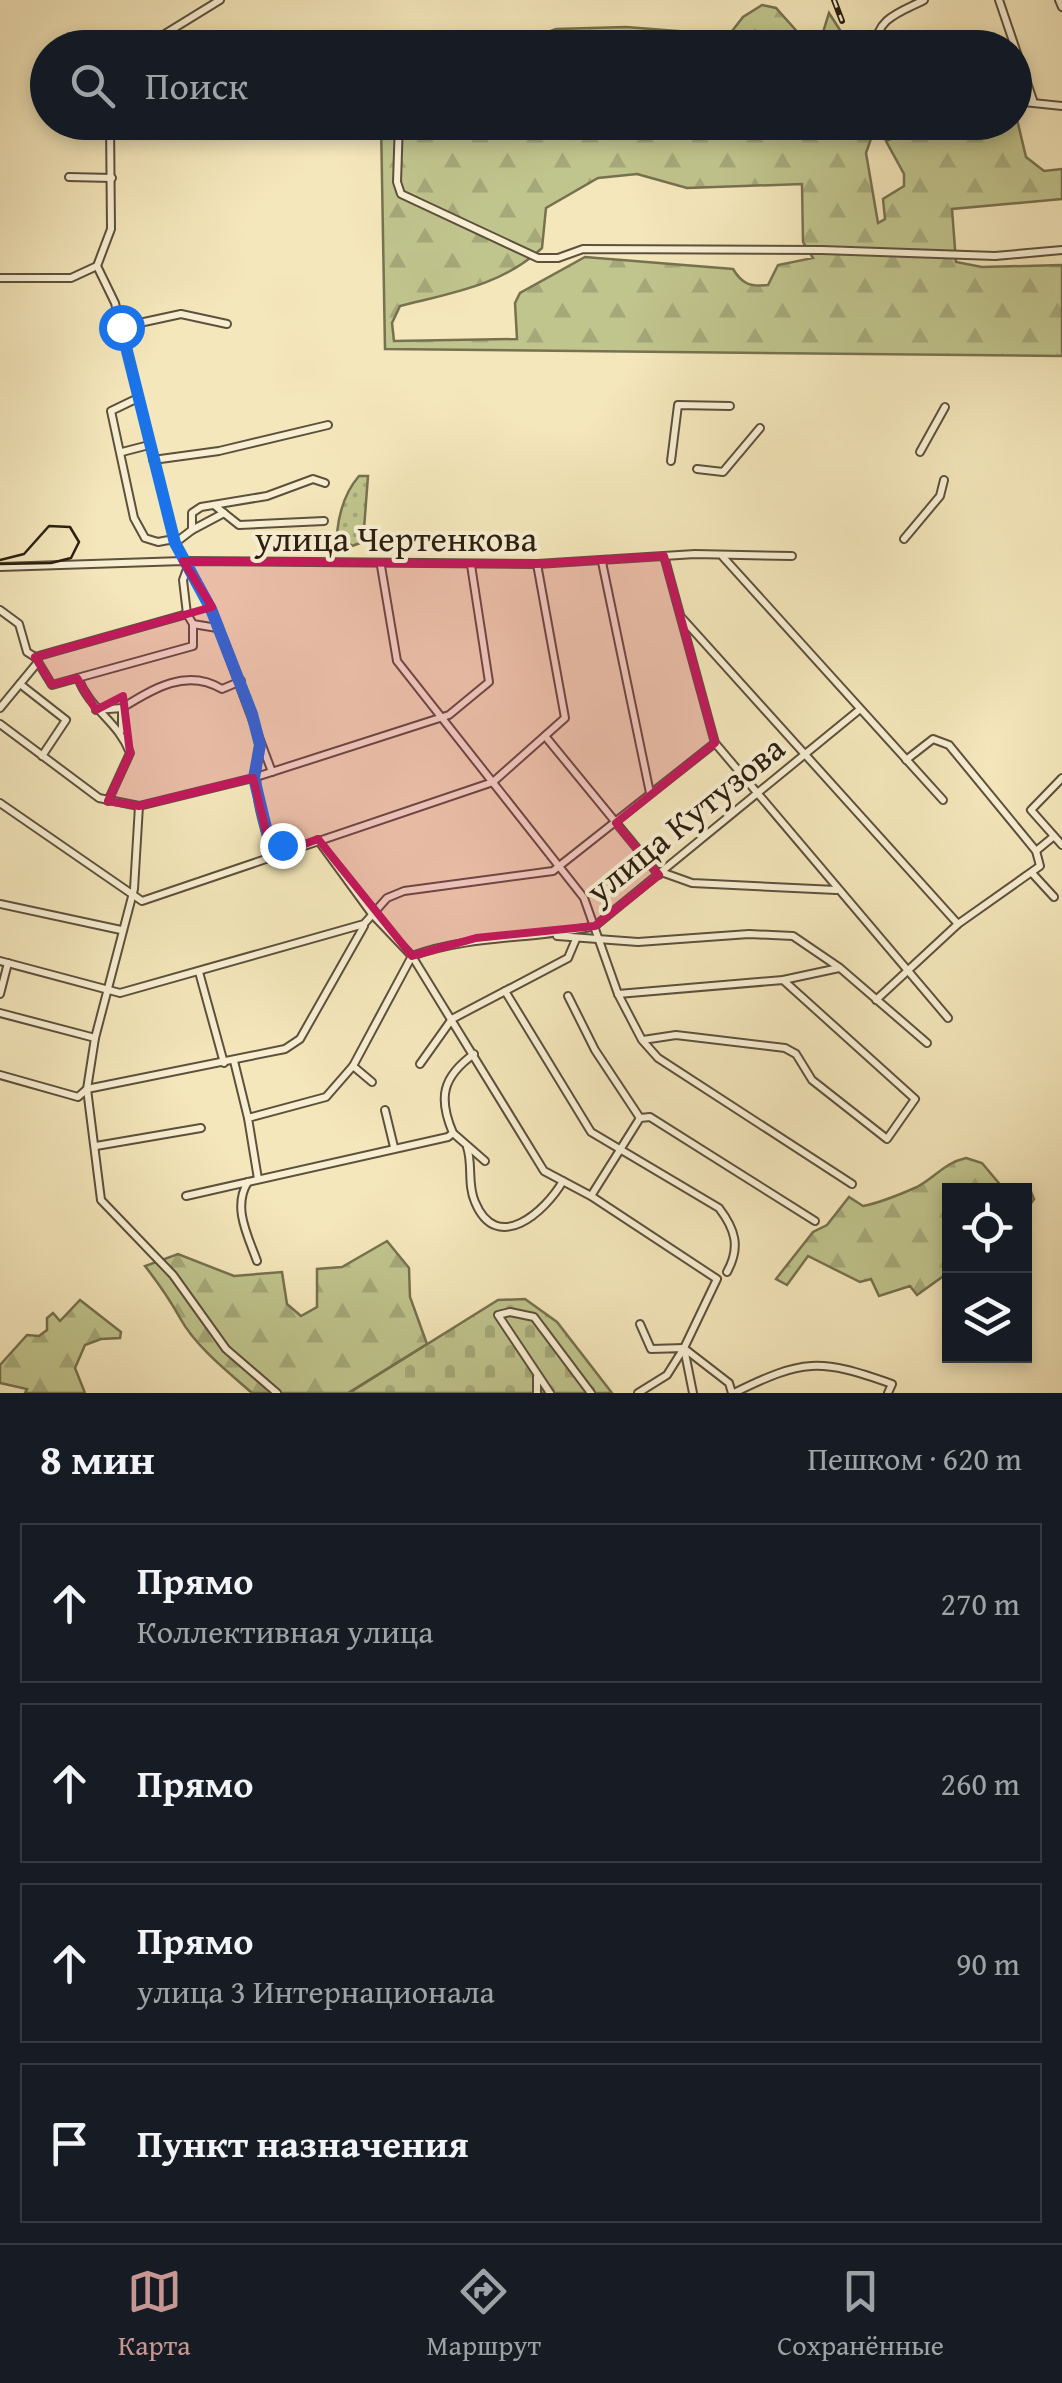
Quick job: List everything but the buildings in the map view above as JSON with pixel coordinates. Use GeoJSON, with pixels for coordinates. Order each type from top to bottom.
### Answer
{"type":"FeatureCollection","features":[{"type":"Feature","properties":{"kind":"street"},"geometry":{"type":"LineString","coordinates":[[171,30],[220,0]]}},
{"type":"Feature","properties":{"kind":"street"},"geometry":{"type":"LineString","coordinates":[[878,30],[884,22],[924,0]]}},
{"type":"Feature","properties":{"kind":"street"},"geometry":{"type":"LineString","coordinates":[[999,0],[1009,30]]}},
{"type":"Feature","properties":{"kind":"street"},"geometry":{"type":"LineString","coordinates":[[1059,0],[1062,7]]}},
{"type":"Feature","properties":{"kind":"street"},"geometry":{"type":"LineString","coordinates":[[1032,97],[1062,106]]}},
{"type":"Feature","properties":{"kind":"street"},"geometry":{"type":"LineString","coordinates":[[111,140],[110,229],[96,266],[121,327],[174,541],[241,680],[272,772]]}},
{"type":"Feature","properties":{"kind":"street"},"geometry":{"type":"LineString","coordinates":[[398,140],[396,182],[401,194],[538,258],[558,258],[583,249],[995,256],[1062,250]]}},
{"type":"Feature","properties":{"kind":"street"},"geometry":{"type":"LineString","coordinates":[[68,177],[112,178]]}},
{"type":"Feature","properties":{"kind":"street"},"geometry":{"type":"LineString","coordinates":[[0,278],[71,278],[96,266]]}},
{"type":"Feature","properties":{"kind":"street"},"geometry":{"type":"LineString","coordinates":[[121,327],[181,314],[227,324]]}},
{"type":"Feature","properties":{"kind":"street"},"geometry":{"type":"LineString","coordinates":[[138,398],[111,411],[140,533],[158,542],[174,541],[224,513]]}},
{"type":"Feature","properties":{"kind":"street"},"geometry":{"type":"LineString","coordinates":[[670,462],[678,406],[730,406]]}},
{"type":"Feature","properties":{"kind":"street"},"geometry":{"type":"LineString","coordinates":[[920,452],[944,408]]}},
{"type":"Feature","properties":{"kind":"street"},"geometry":{"type":"LineString","coordinates":[[153,460],[220,451],[328,424]]}},
{"type":"Feature","properties":{"kind":"street"},"geometry":{"type":"LineString","coordinates":[[697,469],[723,472],[760,428]]}},
{"type":"Feature","properties":{"kind":"street"},"geometry":{"type":"LineString","coordinates":[[122,452],[150,445]]}},
{"type":"Feature","properties":{"kind":"street"},"geometry":{"type":"LineString","coordinates":[[192,530],[192,512],[267,496],[313,479],[325,483]]}},
{"type":"Feature","properties":{"kind":"street"},"geometry":{"type":"LineString","coordinates":[[904,538],[940,496],[944,480]]}},
{"type":"Feature","properties":{"kind":"street"},"geometry":{"type":"LineString","coordinates":[[214,505],[240,525],[324,521]]}},
{"type":"Feature","properties":{"kind":"street"},"geometry":{"type":"LineString","coordinates":[[664,556],[715,743],[948,1018]]}},
{"type":"Feature","properties":{"kind":"street","name":"улица Чертенкова"},"geometry":{"type":"LineString","coordinates":[[0,568],[472,565],[602,562],[664,556],[792,556]]}},
{"type":"Feature","properties":{"kind":"street"},"geometry":{"type":"LineString","coordinates":[[722,556],[943,800]]}},
{"type":"Feature","properties":{"kind":"street"},"geometry":{"type":"LineString","coordinates":[[602,562],[650,793]]}},
{"type":"Feature","properties":{"kind":"street"},"geometry":{"type":"LineString","coordinates":[[0,802],[129,897],[142,901],[493,782],[565,718],[537,564]]}},
{"type":"Feature","properties":{"kind":"street"},"geometry":{"type":"LineString","coordinates":[[0,610],[19,624],[28,652],[52,685],[193,646],[192,624],[186,614],[185,565]]}},
{"type":"Feature","properties":{"kind":"street"},"geometry":{"type":"LineString","coordinates":[[0,724],[108,801],[139,806],[254,778],[440,717],[485,689],[489,682],[472,565]]}},
{"type":"Feature","properties":{"kind":"street"},"geometry":{"type":"LineString","coordinates":[[381,566],[397,661],[563,866],[584,898],[618,994],[642,1040],[658,1058],[852,1184]]}},
{"type":"Feature","properties":{"kind":"street"},"geometry":{"type":"LineString","coordinates":[[0,708],[36,659],[186,614]]}},
{"type":"Feature","properties":{"kind":"street"},"geometry":{"type":"LineString","coordinates":[[682,618],[958,924]]}},
{"type":"Feature","properties":{"kind":"street"},"geometry":{"type":"LineString","coordinates":[[192,624],[218,628]]}},
{"type":"Feature","properties":{"kind":"street"},"geometry":{"type":"LineString","coordinates":[[78,678],[96,710],[122,730]]}},
{"type":"Feature","properties":{"kind":"street"},"geometry":{"type":"LineString","coordinates":[[96,710],[122,708],[149,691],[187,678],[204,679],[222,689],[241,680]]}},
{"type":"Feature","properties":{"kind":"street"},"geometry":{"type":"LineString","coordinates":[[20,684],[66,720],[42,756]]}},
{"type":"Feature","properties":{"kind":"street"},"geometry":{"type":"LineString","coordinates":[[108,801],[130,753],[122,730],[122,708]]}},
{"type":"Feature","properties":{"kind":"street","name":"улица Кутузова"},"geometry":{"type":"LineString","coordinates":[[412,956],[476,938],[551,936],[594,926],[859,710]]}},
{"type":"Feature","properties":{"kind":"street"},"geometry":{"type":"LineString","coordinates":[[545,736],[662,874],[692,883],[837,890]]}},
{"type":"Feature","properties":{"kind":"street"},"geometry":{"type":"LineString","coordinates":[[876,1000],[907,967],[958,924],[1040,866],[1036,851],[949,745],[933,738],[906,760]]}},
{"type":"Feature","properties":{"kind":"street"},"geometry":{"type":"LineString","coordinates":[[0,1075],[78,1097],[87,1089],[285,1049],[300,1040],[364,924],[387,898],[457,880],[538,874],[563,866],[715,743]]}},
{"type":"Feature","properties":{"kind":"street"},"geometry":{"type":"LineString","coordinates":[[260,745],[254,778],[268,836],[290,849]]}},
{"type":"Feature","properties":{"kind":"street"},"geometry":{"type":"LineString","coordinates":[[1062,778],[1031,810],[1062,845]]}},
{"type":"Feature","properties":{"kind":"street"},"geometry":{"type":"LineString","coordinates":[[139,806],[141,835],[134,889],[121,930],[110,993],[95,1038],[87,1089],[101,1200],[173,1275],[226,1349],[278,1393]]}},
{"type":"Feature","properties":{"kind":"street"},"geometry":{"type":"LineString","coordinates":[[1036,851],[1053,836]]}},
{"type":"Feature","properties":{"kind":"street"},"geometry":{"type":"LineString","coordinates":[[318,839],[372,914],[412,956],[544,1171],[590,1196],[717,1279],[667,1376],[638,1393]]}},
{"type":"Feature","properties":{"kind":"street"},"geometry":{"type":"LineString","coordinates":[[1032,873],[1054,897]]}},
{"type":"Feature","properties":{"kind":"street"},"geometry":{"type":"LineString","coordinates":[[0,904],[121,930]]}},
{"type":"Feature","properties":{"kind":"street"},"geometry":{"type":"LineString","coordinates":[[0,994],[4,962],[110,993],[199,972],[364,924]]}},
{"type":"Feature","properties":{"kind":"street"},"geometry":{"type":"LineString","coordinates":[[551,936],[601,942],[777,933],[803,940],[928,1043]]}},
{"type":"Feature","properties":{"kind":"street"},"geometry":{"type":"LineString","coordinates":[[420,1064],[452,1019],[568,958],[576,939]]}},
{"type":"Feature","properties":{"kind":"street"},"geometry":{"type":"LineString","coordinates":[[248,1118],[326,1097],[353,1066],[412,956]]}},
{"type":"Feature","properties":{"kind":"street"},"geometry":{"type":"LineString","coordinates":[[618,994],[783,980],[840,968]]}},
{"type":"Feature","properties":{"kind":"street"},"geometry":{"type":"LineString","coordinates":[[199,972],[224,1063]]}},
{"type":"Feature","properties":{"kind":"street"},"geometry":{"type":"LineString","coordinates":[[642,1040],[676,1035],[786,1048],[796,1054],[812,1080],[887,1139],[915,1099],[914,1093],[783,980]]}},
{"type":"Feature","properties":{"kind":"street"},"geometry":{"type":"LineString","coordinates":[[505,991],[591,1132],[719,1208],[733,1226],[737,1245],[728,1272]]}},
{"type":"Feature","properties":{"kind":"street"},"geometry":{"type":"LineString","coordinates":[[568,996],[595,1050],[640,1118],[662,1122],[815,1222]]}},
{"type":"Feature","properties":{"kind":"street"},"geometry":{"type":"LineString","coordinates":[[0,1013],[95,1038]]}},
{"type":"Feature","properties":{"kind":"street"},"geometry":{"type":"LineString","coordinates":[[474,1054],[446,1081],[442,1095],[453,1134],[485,1161]]}},
{"type":"Feature","properties":{"kind":"street"},"geometry":{"type":"LineString","coordinates":[[234,1060],[248,1118],[254,1180],[241,1194],[243,1224],[258,1260]]}},
{"type":"Feature","properties":{"kind":"street"},"geometry":{"type":"LineString","coordinates":[[353,1066],[372,1082]]}},
{"type":"Feature","properties":{"kind":"street"},"geometry":{"type":"LineString","coordinates":[[385,1110],[394,1147]]}},
{"type":"Feature","properties":{"kind":"street"},"geometry":{"type":"LineString","coordinates":[[590,1196],[640,1118]]}},
{"type":"Feature","properties":{"kind":"street"},"geometry":{"type":"LineString","coordinates":[[96,1146],[201,1128]]}},
{"type":"Feature","properties":{"kind":"street"},"geometry":{"type":"LineString","coordinates":[[186,1196],[394,1147],[434,1142],[453,1134]]}},
{"type":"Feature","properties":{"kind":"street"},"geometry":{"type":"LineString","coordinates":[[467,1147],[474,1200],[484,1218],[495,1224],[513,1229],[524,1225],[563,1182]]}},
{"type":"Feature","properties":{"kind":"street"},"geometry":{"type":"LineString","coordinates":[[550,1393],[498,1315],[520,1312],[534,1317],[591,1393]]}},
{"type":"Feature","properties":{"kind":"street"},"geometry":{"type":"LineString","coordinates":[[640,1324],[652,1349],[684,1348],[729,1383],[733,1393],[789,1366],[839,1365],[892,1384],[888,1393]]}},
{"type":"Feature","properties":{"kind":"street"},"geometry":{"type":"LineString","coordinates":[[684,1348],[694,1393]]}},
{"type":"Feature","properties":{"kind":"street"},"geometry":{"type":"LineString","coordinates":[[536,1393],[537,1376]]}},
{"type":"Feature","properties":{"kind":"highlighted area"},"geometry":{"type":"Polygon","coordinates":[[[664,556],[715,743],[616,823],[659,875],[595,926],[476,938],[412,956],[318,839],[291,849],[267,836],[253,778],[139,806],[108,801],[130,753],[123,696],[96,710],[77,678],[52,685],[35,657],[212,607],[183,561],[537,564],[664,556]]]}},
{"type":"Feature","properties":{"kind":"green space"},"geometry":{"type":"Polygon","coordinates":[[[762,5],[776,8],[796,30],[733,30],[743,17],[762,5]]]}},
{"type":"Feature","properties":{"kind":"green space"},"geometry":{"type":"Polygon","coordinates":[[[829,13],[840,30],[824,30],[829,13]]]}},
{"type":"Feature","properties":{"kind":"green space"},"geometry":{"type":"Polygon","coordinates":[[[556,29],[665,30],[553,30],[556,29]]]}},
{"type":"Feature","properties":{"kind":"green space"},"geometry":{"type":"Polygon","coordinates":[[[381,140],[871,140],[866,153],[878,223],[885,219],[883,199],[904,186],[904,174],[886,141],[1022,140],[1026,157],[1044,171],[1062,169],[1062,199],[952,209],[956,262],[982,267],[1062,265],[1062,356],[385,349],[381,140]],[[637,174],[598,178],[546,208],[542,248],[527,261],[476,286],[400,306],[392,323],[394,341],[517,339],[515,303],[520,293],[585,257],[733,269],[751,285],[768,285],[778,265],[813,258],[803,242],[802,184],[687,188],[637,174]]]}},
{"type":"Feature","properties":{"kind":"green space"},"geometry":{"type":"Polygon","coordinates":[[[359,476],[368,476],[363,542],[352,546],[337,533],[344,503],[359,476]]]}},
{"type":"Feature","properties":{"kind":"green space"},"geometry":{"type":"Polygon","coordinates":[[[966,1158],[982,1163],[999,1183],[942,1183],[942,1277],[917,1295],[910,1286],[879,1296],[871,1279],[860,1282],[808,1256],[787,1285],[776,1279],[813,1232],[827,1225],[849,1197],[863,1206],[883,1201],[917,1187],[966,1158]]]}},
{"type":"Feature","properties":{"kind":"green space"},"geometry":{"type":"Polygon","coordinates":[[[387,1241],[409,1268],[410,1297],[427,1344],[348,1393],[252,1393],[195,1339],[145,1266],[178,1254],[234,1276],[282,1272],[287,1304],[301,1316],[317,1307],[317,1269],[342,1267],[387,1241]]]}},
{"type":"Feature","properties":{"kind":"green space"},"geometry":{"type":"Polygon","coordinates":[[[525,1299],[557,1322],[612,1393],[349,1393],[498,1300],[525,1299]]]}},
{"type":"Feature","properties":{"kind":"green space"},"geometry":{"type":"Polygon","coordinates":[[[80,1300],[121,1332],[120,1338],[85,1345],[75,1368],[85,1393],[25,1393],[27,1389],[0,1383],[0,1365],[27,1335],[39,1336],[47,1330],[47,1318],[53,1313],[60,1321],[80,1300]]]}},
{"type":"Feature","properties":{"kind":"tram line"},"geometry":{"type":"LineString","coordinates":[[0,560],[24,554],[49,526],[70,527],[79,542],[71,558],[51,563],[0,564]]}},
{"type":"Feature","properties":{"kind":"railway"},"geometry":{"type":"LineString","coordinates":[[834,0],[842,21]]}},
{"type":"Feature","properties":{"kind":"route"},"geometry":{"type":"LineString","coordinates":[[121,327],[175,543],[211,609],[241,680],[260,745],[254,778],[257,803],[268,836],[282,845]]}}]}
